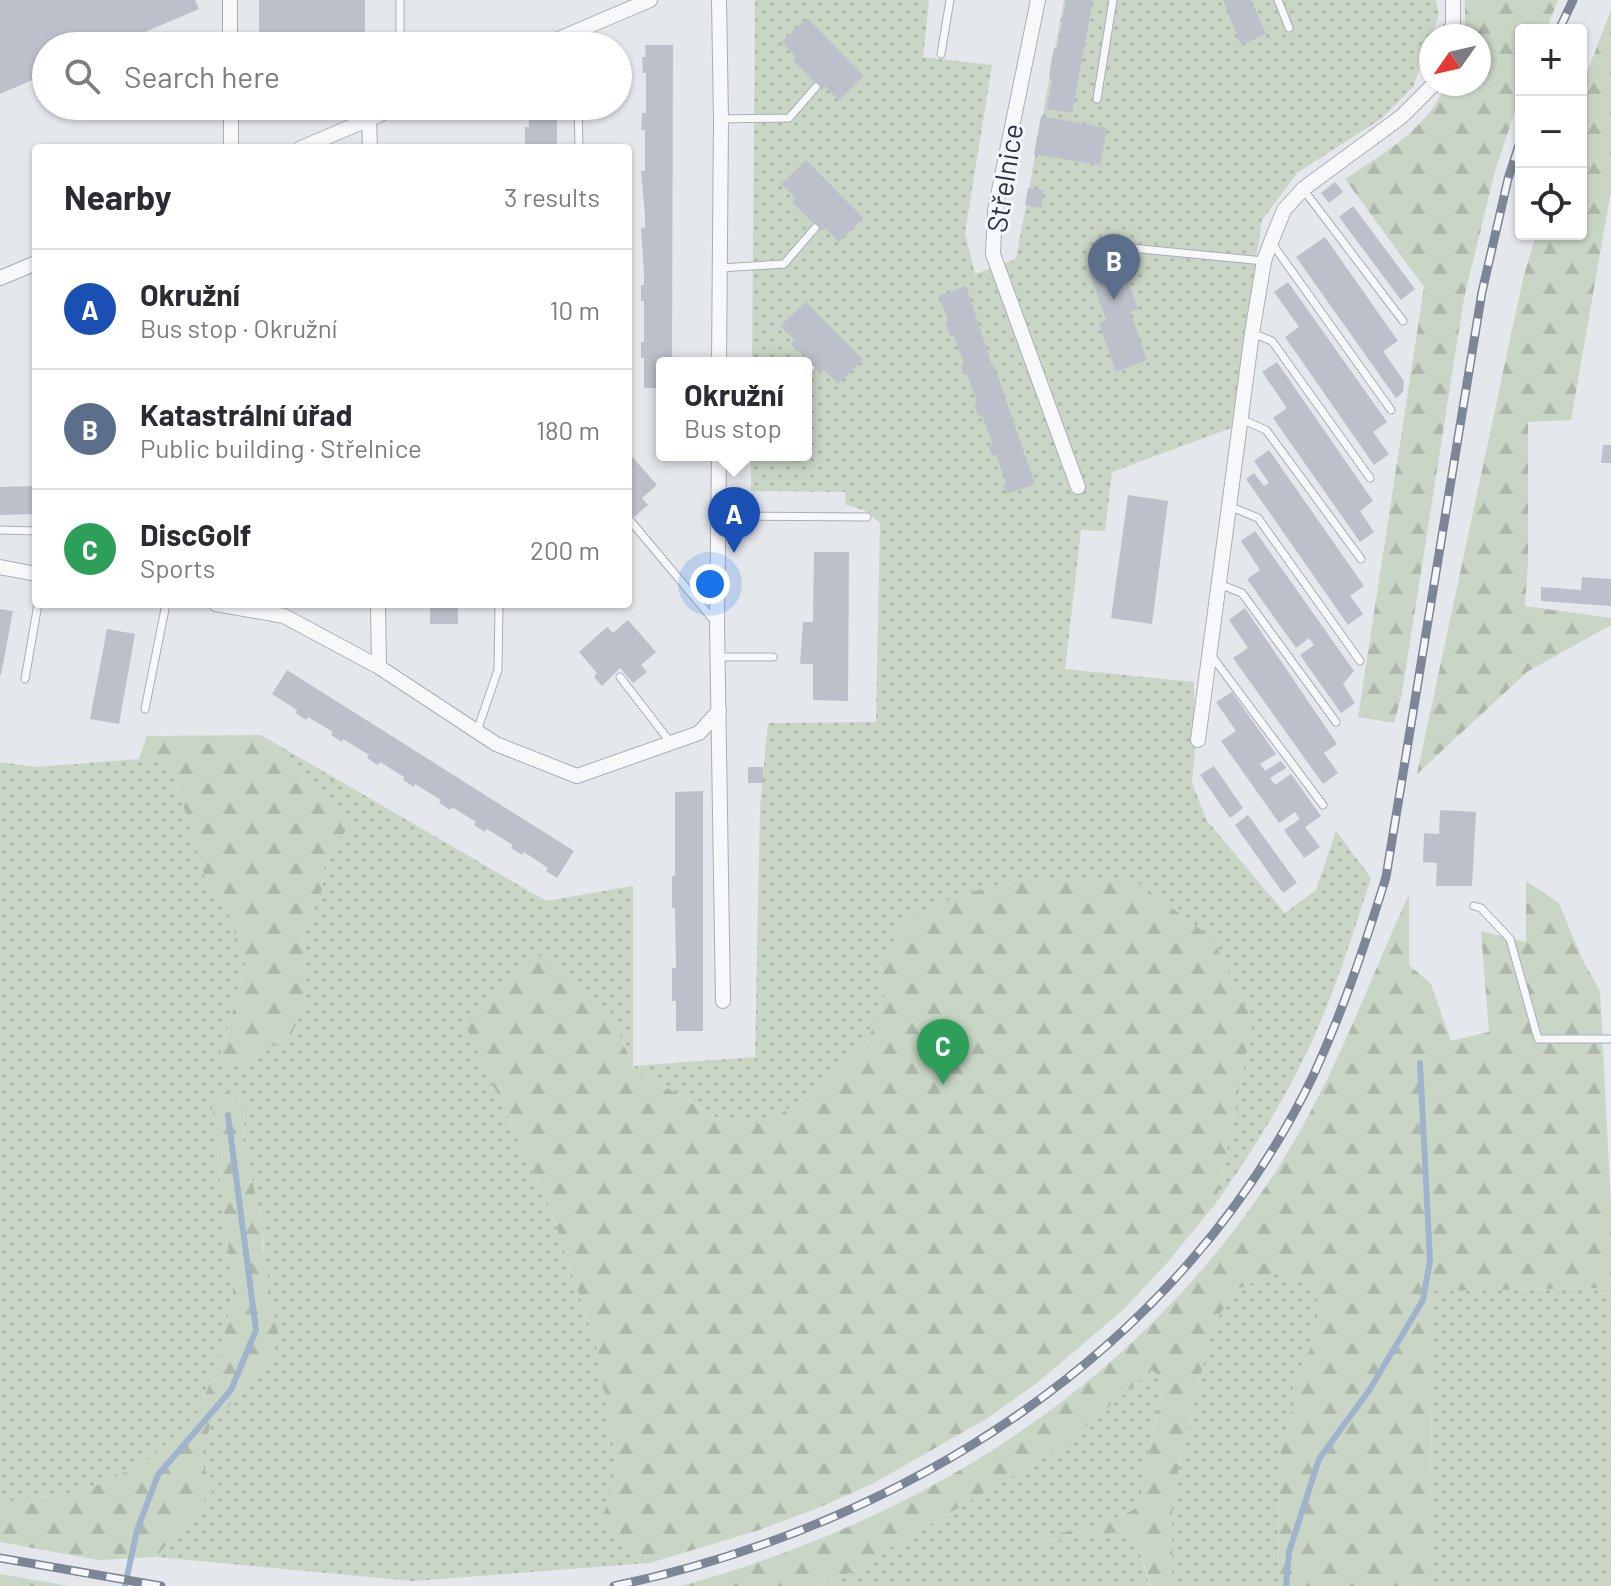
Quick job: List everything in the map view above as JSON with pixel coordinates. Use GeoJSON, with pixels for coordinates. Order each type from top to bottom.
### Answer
{"type":"FeatureCollection","features":[{"type":"Feature","properties":{"kind":"street"},"geometry":{"type":"LineString","coordinates":[[230,0],[230,32]]}},
{"type":"Feature","properties":{"kind":"street"},"geometry":{"type":"LineString","coordinates":[[589,32],[650,0]]}},
{"type":"Feature","properties":{"kind":"street"},"geometry":{"type":"LineString","coordinates":[[719,0],[719,357]]}},
{"type":"Feature","properties":{"kind":"street","name":"Střelnice"},"geometry":{"type":"LineString","coordinates":[[1038,0],[995,210],[993,254],[1078,487]]}},
{"type":"Feature","properties":{"kind":"street"},"geometry":{"type":"LineString","coordinates":[[1453,0],[1453,24]]}},
{"type":"Feature","properties":{"kind":"street"},"geometry":{"type":"LineString","coordinates":[[1198,740],[1264,261],[1284,210],[1303,189],[1401,117],[1422,96]]}},
{"type":"Feature","properties":{"kind":"street"},"geometry":{"type":"LineString","coordinates":[[231,120],[231,144]]}},
{"type":"Feature","properties":{"kind":"street"},"geometry":{"type":"LineString","coordinates":[[310,144],[367,120]]}},
{"type":"Feature","properties":{"kind":"street"},"geometry":{"type":"LineString","coordinates":[[369,120],[370,144]]}},
{"type":"Feature","properties":{"kind":"street"},"geometry":{"type":"LineString","coordinates":[[0,278],[32,265]]}},
{"type":"Feature","properties":{"kind":"street"},"geometry":{"type":"LineString","coordinates":[[719,461],[717,624],[723,1001]]}},
{"type":"Feature","properties":{"kind":"street"},"geometry":{"type":"LineString","coordinates":[[0,567],[32,573]]}},
{"type":"Feature","properties":{"kind":"street"},"geometry":{"type":"LineString","coordinates":[[378,608],[379,667]]}},
{"type":"Feature","properties":{"kind":"street"},"geometry":{"type":"LineString","coordinates":[[276,609],[379,667],[496,744],[577,776],[699,733],[719,711]]}},
{"type":"Feature","properties":{"kind":"lane"},"geometry":{"type":"LineString","coordinates":[[400,0],[400,32]]}},
{"type":"Feature","properties":{"kind":"lane"},"geometry":{"type":"LineString","coordinates":[[941,54],[950,0]]}},
{"type":"Feature","properties":{"kind":"lane"},"geometry":{"type":"LineString","coordinates":[[1097,99],[1113,0]]}},
{"type":"Feature","properties":{"kind":"lane"},"geometry":{"type":"LineString","coordinates":[[1278,0],[1289,28]]}},
{"type":"Feature","properties":{"kind":"lane"},"geometry":{"type":"LineString","coordinates":[[721,119],[789,118],[816,87]]}},
{"type":"Feature","properties":{"kind":"lane"},"geometry":{"type":"LineString","coordinates":[[578,120],[579,144]]}},
{"type":"Feature","properties":{"kind":"lane"},"geometry":{"type":"LineString","coordinates":[[1303,189],[1403,321]]}},
{"type":"Feature","properties":{"kind":"lane"},"geometry":{"type":"LineString","coordinates":[[720,268],[784,264],[815,228]]}},
{"type":"Feature","properties":{"kind":"lane"},"geometry":{"type":"LineString","coordinates":[[1271,242],[1391,410]]}},
{"type":"Feature","properties":{"kind":"lane"},"geometry":{"type":"LineString","coordinates":[[1110,246],[1264,261]]}},
{"type":"Feature","properties":{"kind":"lane"},"geometry":{"type":"LineString","coordinates":[[1252,333],[1272,341],[1370,478]]}},
{"type":"Feature","properties":{"kind":"lane"},"geometry":{"type":"LineString","coordinates":[[1241,419],[1266,430],[1361,559]]}},
{"type":"Feature","properties":{"kind":"lane"},"geometry":{"type":"LineString","coordinates":[[1229,506],[1258,518],[1360,661]]}},
{"type":"Feature","properties":{"kind":"lane"},"geometry":{"type":"LineString","coordinates":[[718,516],[867,517]]}},
{"type":"Feature","properties":{"kind":"lane"},"geometry":{"type":"LineString","coordinates":[[632,523],[717,624]]}},
{"type":"Feature","properties":{"kind":"lane"},"geometry":{"type":"LineString","coordinates":[[0,530],[32,531]]}},
{"type":"Feature","properties":{"kind":"lane"},"geometry":{"type":"LineString","coordinates":[[1219,584],[1242,593],[1336,722]]}},
{"type":"Feature","properties":{"kind":"lane"},"geometry":{"type":"LineString","coordinates":[[25,679],[37,608]]}},
{"type":"Feature","properties":{"kind":"lane"},"geometry":{"type":"LineString","coordinates":[[145,709],[165,608]]}},
{"type":"Feature","properties":{"kind":"lane"},"geometry":{"type":"LineString","coordinates":[[477,731],[498,670],[499,608]]}},
{"type":"Feature","properties":{"kind":"lane"},"geometry":{"type":"LineString","coordinates":[[1209,653],[1323,805]]}},
{"type":"Feature","properties":{"kind":"lane"},"geometry":{"type":"LineString","coordinates":[[718,657],[773,657]]}},
{"type":"Feature","properties":{"kind":"lane"},"geometry":{"type":"LineString","coordinates":[[620,677],[671,743]]}},
{"type":"Feature","properties":{"kind":"lane"},"geometry":{"type":"LineString","coordinates":[[1474,906],[1481,908],[1510,939],[1538,1039],[1611,1039]]}},
{"type":"Feature","properties":{"kind":"green space"},"geometry":{"type":"Polygon","coordinates":[[[755,0],[929,0],[923,57],[992,65],[965,233],[975,274],[1016,259],[1064,0],[1436,0],[1439,15],[1436,24],[1419,24],[1419,70],[1413,87],[1382,118],[1297,173],[1262,220],[1231,428],[1112,472],[1105,531],[1081,530],[1065,669],[1194,682],[1192,783],[1207,821],[1285,913],[1316,890],[1336,831],[1371,878],[1347,952],[1309,1049],[1259,1139],[1216,1203],[1253,1021],[1025,878],[967,893],[908,917],[880,964],[884,997],[866,1045],[826,1084],[766,1124],[724,1122],[633,1067],[610,1011],[464,1022],[550,1208],[598,1351],[615,1457],[611,1495],[602,1517],[650,1563],[413,1581],[156,1557],[218,1484],[200,1462],[210,1427],[274,1356],[261,1219],[243,1140],[245,1104],[220,1092],[212,1107],[233,1291],[221,1352],[200,1409],[187,1425],[144,1463],[101,1484],[59,1496],[0,1502],[0,762],[36,767],[139,759],[171,764],[204,875],[225,904],[246,966],[220,1055],[246,1065],[292,1033],[303,1010],[306,973],[303,930],[321,895],[324,866],[335,841],[350,828],[261,735],[546,901],[633,886],[633,1066],[755,1057],[760,807],[768,723],[876,722],[880,523],[864,510],[846,505],[845,492],[751,491],[751,461],[812,461],[812,357],[752,357],[755,0]]]}},
{"type":"Feature","properties":{"kind":"green space"},"geometry":{"type":"Polygon","coordinates":[[[1465,0],[1558,0],[1548,24],[1515,24],[1515,111],[1495,171],[1464,298],[1402,693],[1394,723],[1358,717],[1424,287],[1345,179],[1417,127],[1440,96],[1491,96],[1491,24],[1465,24],[1465,0]]]}},
{"type":"Feature","properties":{"kind":"green space"},"geometry":{"type":"Polygon","coordinates":[[[1611,10],[1611,191],[1571,420],[1528,422],[1525,606],[1611,618],[1611,625],[1527,672],[1417,774],[1523,279],[1534,240],[1587,240],[1587,72],[1611,10]]]}},
{"type":"Feature","properties":{"kind":"green space"},"geometry":{"type":"Polygon","coordinates":[[[261,735],[350,828],[335,841],[324,866],[321,895],[303,930],[306,973],[303,1010],[292,1033],[246,1065],[225,1064],[220,1056],[246,966],[225,904],[204,875],[171,764],[139,759],[147,736],[261,735]]]}},
{"type":"Feature","properties":{"kind":"green space"},"geometry":{"type":"Polygon","coordinates":[[[1025,878],[1137,882],[1212,938],[1253,1021],[1216,1203],[1124,1309],[1037,1383],[986,1419],[874,1483],[818,1508],[759,1530],[650,1563],[602,1517],[611,1495],[615,1457],[598,1351],[550,1208],[464,1022],[535,952],[610,1011],[633,1067],[723,1122],[765,1124],[826,1084],[866,1045],[884,997],[880,964],[908,917],[967,893],[1025,878]]]}},
{"type":"Feature","properties":{"kind":"green space"},"geometry":{"type":"Polygon","coordinates":[[[1526,881],[1559,903],[1582,959],[1600,991],[1611,1207],[1611,1288],[1432,1291],[1431,1581],[1406,1586],[1279,1586],[1278,1463],[1294,1401],[1293,1386],[1310,1350],[1320,1304],[1307,1284],[1277,1273],[1235,1290],[1212,1327],[1172,1499],[1172,1586],[1151,1586],[1136,1540],[1120,1532],[1038,1542],[1043,1536],[1104,1522],[1139,1506],[1164,1380],[1152,1370],[1062,1447],[890,1548],[867,1566],[816,1586],[681,1586],[771,1558],[857,1523],[939,1482],[1018,1434],[1091,1379],[1159,1317],[1220,1248],[1276,1171],[1332,1070],[1409,894],[1409,965],[1431,984],[1451,1041],[1489,1032],[1481,931],[1526,942],[1526,881]]]}},
{"type":"Feature","properties":{"kind":"green space"},"geometry":{"type":"Polygon","coordinates":[[[219,1092],[230,1094],[245,1104],[243,1140],[261,1219],[263,1249],[278,1334],[274,1356],[210,1427],[200,1462],[218,1484],[156,1557],[98,1560],[0,1542],[0,1502],[59,1496],[101,1484],[144,1463],[187,1425],[200,1409],[221,1352],[233,1291],[212,1107],[219,1092]]]}},
{"type":"Feature","properties":{"kind":"green space"},"geometry":{"type":"Polygon","coordinates":[[[1277,1273],[1307,1284],[1320,1304],[1310,1350],[1293,1385],[1294,1401],[1278,1463],[1279,1586],[1172,1586],[1172,1499],[1212,1327],[1235,1290],[1277,1273]]]}},
{"type":"Feature","properties":{"kind":"green space"},"geometry":{"type":"Polygon","coordinates":[[[1611,1288],[1611,1586],[1406,1586],[1431,1581],[1432,1291],[1611,1288]]]}},
{"type":"Feature","properties":{"kind":"green space"},"geometry":{"type":"Polygon","coordinates":[[[1152,1370],[1164,1379],[1139,1506],[1100,1526],[1044,1536],[1039,1542],[1120,1532],[1136,1540],[1150,1586],[816,1586],[867,1566],[890,1548],[1062,1447],[1152,1370]]]}},
{"type":"Feature","properties":{"kind":"green space"},"geometry":{"type":"Polygon","coordinates":[[[0,1574],[69,1586],[0,1586],[0,1574]]]}},
{"type":"Feature","properties":{"kind":"building"},"geometry":{"type":"Polygon","coordinates":[[[0,0],[195,0],[199,9],[145,32],[32,32],[32,80],[0,94],[0,0]]]}},
{"type":"Feature","properties":{"kind":"building"},"geometry":{"type":"Polygon","coordinates":[[[259,0],[365,0],[365,32],[259,32],[259,0]]]}},
{"type":"Feature","properties":{"kind":"building"},"geometry":{"type":"Polygon","coordinates":[[[1066,0],[1093,0],[1072,113],[1047,109],[1052,80],[1049,78],[1051,63],[1054,48],[1057,49],[1066,0]]]}},
{"type":"Feature","properties":{"kind":"building"},"geometry":{"type":"Polygon","coordinates":[[[1223,0],[1251,0],[1266,34],[1241,45],[1223,0]]]}},
{"type":"Feature","properties":{"kind":"building"},"geometry":{"type":"Polygon","coordinates":[[[807,18],[864,76],[839,100],[825,86],[822,90],[793,60],[796,57],[782,42],[807,18]]]}},
{"type":"Feature","properties":{"kind":"building"},"geometry":{"type":"Polygon","coordinates":[[[645,45],[673,45],[672,357],[656,357],[656,388],[644,388],[644,358],[641,358],[644,301],[641,301],[641,285],[644,285],[644,273],[641,228],[645,228],[645,216],[641,171],[645,171],[645,130],[641,130],[642,113],[646,113],[646,73],[643,73],[642,57],[646,57],[645,45]]]}},
{"type":"Feature","properties":{"kind":"building"},"geometry":{"type":"Polygon","coordinates":[[[1041,116],[1107,128],[1100,165],[1034,154],[1041,116]]]}},
{"type":"Feature","properties":{"kind":"building"},"geometry":{"type":"Polygon","coordinates":[[[529,120],[557,120],[557,144],[525,144],[525,127],[529,127],[529,120]]]}},
{"type":"Feature","properties":{"kind":"building"},"geometry":{"type":"Polygon","coordinates":[[[806,160],[863,218],[839,242],[825,228],[821,231],[792,202],[796,198],[781,184],[806,160]]]}},
{"type":"Feature","properties":{"kind":"building"},"geometry":{"type":"Polygon","coordinates":[[[1335,182],[1343,192],[1329,203],[1321,193],[1335,182]]]}},
{"type":"Feature","properties":{"kind":"building"},"geometry":{"type":"Polygon","coordinates":[[[1028,188],[1044,190],[1041,208],[1025,205],[1028,188]]]}},
{"type":"Feature","properties":{"kind":"building"},"geometry":{"type":"Polygon","coordinates":[[[1353,206],[1415,289],[1401,300],[1339,217],[1353,206]]]}},
{"type":"Feature","properties":{"kind":"building"},"geometry":{"type":"Polygon","coordinates":[[[1325,237],[1398,341],[1383,351],[1404,381],[1403,392],[1396,398],[1296,257],[1325,237]]]}},
{"type":"Feature","properties":{"kind":"building"},"geometry":{"type":"Polygon","coordinates":[[[1121,261],[1138,309],[1130,312],[1147,360],[1116,372],[1099,323],[1106,320],[1089,272],[1121,261]]]}},
{"type":"Feature","properties":{"kind":"building"},"geometry":{"type":"Polygon","coordinates":[[[1288,282],[1387,422],[1373,432],[1389,454],[1374,465],[1285,337],[1299,327],[1274,292],[1288,282]]]}},
{"type":"Feature","properties":{"kind":"building"},"geometry":{"type":"Polygon","coordinates":[[[966,286],[992,365],[977,370],[994,365],[1035,484],[1007,494],[1003,485],[1006,483],[996,455],[992,455],[989,445],[992,443],[982,415],[978,416],[974,404],[977,403],[961,366],[964,363],[953,335],[950,336],[946,324],[949,323],[939,296],[966,286]]]}},
{"type":"Feature","properties":{"kind":"building"},"geometry":{"type":"Polygon","coordinates":[[[806,302],[863,360],[838,384],[824,370],[821,373],[812,364],[812,357],[804,357],[791,344],[795,340],[780,326],[806,302]]]}},
{"type":"Feature","properties":{"kind":"building"},"geometry":{"type":"Polygon","coordinates":[[[1277,362],[1373,501],[1360,511],[1374,532],[1360,542],[1273,418],[1287,408],[1262,372],[1277,362]]]}},
{"type":"Feature","properties":{"kind":"building"},"geometry":{"type":"Polygon","coordinates":[[[1603,445],[1611,445],[1611,463],[1601,463],[1603,445]]]}},
{"type":"Feature","properties":{"kind":"building"},"geometry":{"type":"Polygon","coordinates":[[[1269,450],[1364,586],[1350,596],[1363,614],[1348,625],[1246,479],[1254,473],[1264,486],[1269,483],[1254,461],[1269,450]]]}},
{"type":"Feature","properties":{"kind":"building"},"geometry":{"type":"Polygon","coordinates":[[[632,457],[657,485],[642,498],[648,505],[634,517],[632,457]]]}},
{"type":"Feature","properties":{"kind":"building"},"geometry":{"type":"Polygon","coordinates":[[[32,486],[32,514],[0,515],[0,487],[32,486]]]}},
{"type":"Feature","properties":{"kind":"building"},"geometry":{"type":"Polygon","coordinates":[[[1128,495],[1168,501],[1152,624],[1111,618],[1128,495]]]}},
{"type":"Feature","properties":{"kind":"building"},"geometry":{"type":"Polygon","coordinates":[[[1255,531],[1354,671],[1343,684],[1355,703],[1341,713],[1300,655],[1314,645],[1309,638],[1296,648],[1247,579],[1260,570],[1241,541],[1255,531]]]}},
{"type":"Feature","properties":{"kind":"building"},"geometry":{"type":"Polygon","coordinates":[[[814,552],[849,552],[848,701],[813,700],[813,664],[800,664],[803,622],[813,622],[814,552]]]}},
{"type":"Feature","properties":{"kind":"building"},"geometry":{"type":"Polygon","coordinates":[[[1582,577],[1611,579],[1611,606],[1541,601],[1541,587],[1581,590],[1582,577]]]}},
{"type":"Feature","properties":{"kind":"building"},"geometry":{"type":"Polygon","coordinates":[[[430,608],[458,608],[458,624],[430,624],[430,608]]]}},
{"type":"Feature","properties":{"kind":"building"},"geometry":{"type":"Polygon","coordinates":[[[1245,608],[1337,744],[1324,753],[1338,773],[1323,784],[1233,658],[1248,648],[1229,620],[1245,608]]]}},
{"type":"Feature","properties":{"kind":"building"},"geometry":{"type":"Polygon","coordinates":[[[0,609],[13,611],[1,675],[0,674],[0,609]]]}},
{"type":"Feature","properties":{"kind":"building"},"geometry":{"type":"Polygon","coordinates":[[[628,620],[656,652],[641,665],[647,672],[633,683],[620,668],[602,686],[594,677],[597,673],[579,652],[607,627],[613,633],[628,620]]]}},
{"type":"Feature","properties":{"kind":"building"},"geometry":{"type":"Polygon","coordinates":[[[107,629],[135,634],[119,724],[90,719],[107,629]]]}},
{"type":"Feature","properties":{"kind":"building"},"geometry":{"type":"Polygon","coordinates":[[[287,670],[574,851],[557,878],[524,852],[522,855],[511,848],[513,845],[487,829],[485,832],[474,825],[476,822],[452,807],[450,810],[439,803],[441,800],[415,784],[414,787],[380,762],[378,765],[367,758],[369,755],[343,739],[342,742],[331,735],[333,732],[308,717],[306,720],[296,713],[297,710],[272,694],[287,670]]]}},
{"type":"Feature","properties":{"kind":"building"},"geometry":{"type":"Polygon","coordinates":[[[1232,692],[1276,754],[1260,764],[1265,771],[1281,761],[1286,768],[1270,778],[1275,785],[1291,774],[1321,816],[1305,827],[1320,847],[1304,858],[1284,830],[1300,819],[1295,812],[1279,823],[1221,741],[1236,731],[1216,702],[1232,692]]]}},
{"type":"Feature","properties":{"kind":"building"},"geometry":{"type":"Polygon","coordinates":[[[1214,766],[1243,808],[1230,818],[1200,775],[1214,766]]]}},
{"type":"Feature","properties":{"kind":"building"},"geometry":{"type":"Polygon","coordinates":[[[748,767],[763,767],[763,783],[748,783],[748,767]]]}},
{"type":"Feature","properties":{"kind":"building"},"geometry":{"type":"Polygon","coordinates":[[[703,791],[703,1031],[676,1031],[676,1001],[672,1001],[672,968],[676,968],[675,908],[672,908],[675,792],[703,791]]]}},
{"type":"Feature","properties":{"kind":"building"},"geometry":{"type":"Polygon","coordinates":[[[1440,810],[1476,812],[1472,886],[1436,886],[1437,863],[1423,862],[1424,833],[1439,834],[1440,810]]]}},
{"type":"Feature","properties":{"kind":"building"},"geometry":{"type":"Polygon","coordinates":[[[1248,815],[1297,883],[1283,893],[1235,825],[1248,815]]]}},
{"type":"Feature","properties":{"kind":"waterway"},"geometry":{"type":"LineString","coordinates":[[1286,1586],[1289,1552],[1319,1459],[1370,1389],[1423,1300],[1430,1261],[1420,1063]]}},
{"type":"Feature","properties":{"kind":"waterway"},"geometry":{"type":"LineString","coordinates":[[125,1586],[137,1530],[158,1475],[231,1390],[256,1330],[228,1115]]}},
{"type":"Feature","properties":{"kind":"railway"},"geometry":{"type":"LineString","coordinates":[[1562,24],[1573,0]]}},
{"type":"Feature","properties":{"kind":"railway"},"geometry":{"type":"LineString","coordinates":[[614,1586],[722,1558],[828,1519],[928,1470],[1023,1411],[1110,1342],[1189,1263],[1257,1174],[1324,1052],[1353,978],[1386,877],[1482,292],[1515,157]]}},
{"type":"Feature","properties":{"kind":"railway"},"geometry":{"type":"LineString","coordinates":[[0,1558],[161,1586]]}},
{"type":"Feature","properties":{"kind":"place","name":"Katastrální úřad"},"geometry":{"type":"Point","coordinates":[1114,300]}},
{"type":"Feature","properties":{"kind":"place","name":"Okružní"},"geometry":{"type":"Point","coordinates":[734,553]}},
{"type":"Feature","properties":{"kind":"place","name":"DiscGolf"},"geometry":{"type":"Point","coordinates":[943,1085]}}]}
